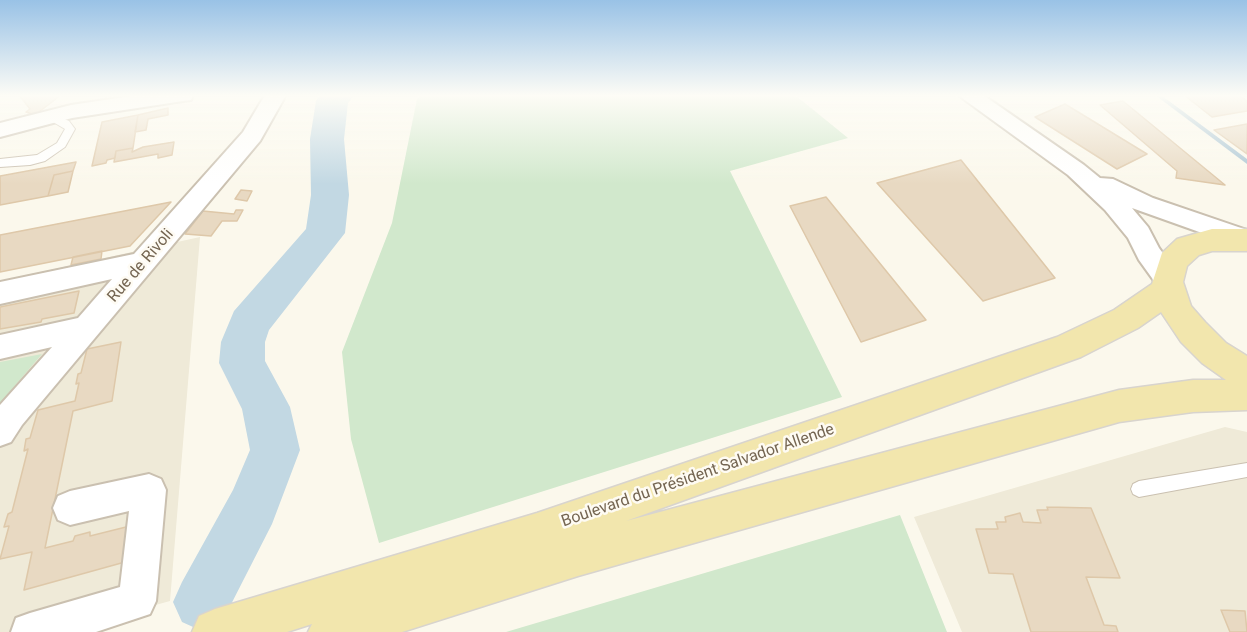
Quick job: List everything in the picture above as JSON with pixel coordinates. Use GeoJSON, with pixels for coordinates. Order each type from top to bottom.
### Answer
{"type":"FeatureCollection","features":[{"type":"Feature","properties":{"kind":"main road"},"geometry":{"type":"LineString","coordinates":[[1247,240],[1212,240],[1188,247],[1173,261],[1168,284],[1177,312],[1193,332],[1214,353],[1247,375]]}},
{"type":"Feature","properties":{"kind":"main road","name":"Boulevard du Président Salvador Allende"},"geometry":{"type":"LineString","coordinates":[[215,632],[537,533],[1069,346],[1126,319],[1168,284]]}},
{"type":"Feature","properties":{"kind":"main road"},"geometry":{"type":"LineString","coordinates":[[331,632],[578,555],[1119,406],[1193,396],[1247,395]]}},
{"type":"Feature","properties":{"kind":"street"},"geometry":{"type":"LineString","coordinates":[[0,130],[22,124]]}},
{"type":"Feature","properties":{"kind":"street","name":"Rue de Rivoli"},"geometry":{"type":"LineString","coordinates":[[0,432],[11,415],[145,262],[252,136],[259,124]]}},
{"type":"Feature","properties":{"kind":"street"},"geometry":{"type":"LineString","coordinates":[[1010,124],[1076,170],[1114,204],[1139,234],[1168,284]]}},
{"type":"Feature","properties":{"kind":"street"},"geometry":{"type":"LineString","coordinates":[[1076,170],[1144,204],[1247,240]]}},
{"type":"Feature","properties":{"kind":"street"},"geometry":{"type":"LineString","coordinates":[[0,293],[145,262]]}},
{"type":"Feature","properties":{"kind":"street"},"geometry":{"type":"LineString","coordinates":[[0,347],[88,327]]}},
{"type":"Feature","properties":{"kind":"street"},"geometry":{"type":"LineString","coordinates":[[30,632],[137,601],[149,490],[70,508]]}},
{"type":"Feature","properties":{"kind":"lane"},"geometry":{"type":"LineString","coordinates":[[0,163],[30,161],[46,155],[66,139],[70,129],[66,124]]}},
{"type":"Feature","properties":{"kind":"lane"},"geometry":{"type":"LineString","coordinates":[[1139,489],[1247,470]]}},
{"type":"Feature","properties":{"kind":"shaded area"},"geometry":{"type":"Polygon","coordinates":[[[200,237],[170,601],[57,632],[0,632],[0,281],[200,237]]]}},
{"type":"Feature","properties":{"kind":"shaded area"},"geometry":{"type":"Polygon","coordinates":[[[1225,427],[1247,432],[1247,632],[962,632],[914,517],[1225,427]]]}},
{"type":"Feature","properties":{"kind":"green space"},"geometry":{"type":"Polygon","coordinates":[[[412,124],[831,124],[848,138],[730,171],[842,397],[379,543],[351,439],[342,352],[392,223],[412,124]]]}},
{"type":"Feature","properties":{"kind":"green space"},"geometry":{"type":"Polygon","coordinates":[[[42,354],[0,403],[0,362],[42,354]]]}},
{"type":"Feature","properties":{"kind":"green space"},"geometry":{"type":"Polygon","coordinates":[[[900,515],[947,632],[506,632],[900,515]]]}},
{"type":"Feature","properties":{"kind":"building"},"geometry":{"type":"Polygon","coordinates":[[[101,124],[137,124],[133,148],[116,151],[115,158],[92,166],[101,124]]]}},
{"type":"Feature","properties":{"kind":"building"},"geometry":{"type":"Polygon","coordinates":[[[136,124],[147,124],[146,130],[135,132],[136,124]]]}},
{"type":"Feature","properties":{"kind":"building"},"geometry":{"type":"Polygon","coordinates":[[[1047,124],[1099,124],[1147,154],[1117,169],[1047,124]]]}},
{"type":"Feature","properties":{"kind":"building"},"geometry":{"type":"Polygon","coordinates":[[[1123,124],[1152,124],[1225,185],[1176,178],[1177,171],[1123,124]]]}},
{"type":"Feature","properties":{"kind":"building"},"geometry":{"type":"Polygon","coordinates":[[[1247,124],[1247,154],[1214,130],[1247,124]]]}},
{"type":"Feature","properties":{"kind":"building"},"geometry":{"type":"Polygon","coordinates":[[[174,142],[172,155],[158,158],[158,154],[114,162],[116,151],[133,148],[132,152],[143,147],[174,142]]]}},
{"type":"Feature","properties":{"kind":"building"},"geometry":{"type":"Polygon","coordinates":[[[961,160],[1055,278],[983,301],[877,183],[961,160]]]}},
{"type":"Feature","properties":{"kind":"building"},"geometry":{"type":"Polygon","coordinates":[[[76,162],[73,171],[54,175],[48,196],[0,205],[0,176],[76,162]]]}},
{"type":"Feature","properties":{"kind":"building"},"geometry":{"type":"Polygon","coordinates":[[[73,171],[68,192],[48,196],[54,175],[73,171]]]}},
{"type":"Feature","properties":{"kind":"building"},"geometry":{"type":"Polygon","coordinates":[[[241,190],[252,191],[247,201],[235,199],[241,190]]]}},
{"type":"Feature","properties":{"kind":"building"},"geometry":{"type":"Polygon","coordinates":[[[826,197],[926,320],[861,342],[790,206],[826,197]]]}},
{"type":"Feature","properties":{"kind":"building"},"geometry":{"type":"Polygon","coordinates":[[[171,202],[130,246],[0,272],[0,235],[171,202]]]}},
{"type":"Feature","properties":{"kind":"building"},"geometry":{"type":"Polygon","coordinates":[[[236,210],[243,210],[237,221],[222,221],[211,236],[185,234],[203,211],[234,214],[236,210]]]}},
{"type":"Feature","properties":{"kind":"building"},"geometry":{"type":"Polygon","coordinates":[[[102,251],[101,259],[71,265],[73,257],[102,251]]]}},
{"type":"Feature","properties":{"kind":"building"},"geometry":{"type":"Polygon","coordinates":[[[79,291],[74,313],[42,319],[41,322],[0,329],[0,307],[79,291]]]}},
{"type":"Feature","properties":{"kind":"building"},"geometry":{"type":"Polygon","coordinates":[[[121,342],[112,401],[73,411],[45,548],[73,541],[75,536],[90,532],[90,536],[130,526],[125,562],[24,590],[32,552],[0,559],[9,526],[4,527],[8,514],[12,512],[28,449],[24,451],[26,439],[30,438],[38,410],[75,401],[79,383],[76,384],[78,374],[81,373],[87,349],[121,342]]]}},
{"type":"Feature","properties":{"kind":"building"},"geometry":{"type":"Polygon","coordinates":[[[1047,507],[1091,508],[1120,578],[1086,577],[1104,625],[1116,626],[1118,632],[1031,632],[1013,574],[989,573],[976,529],[998,529],[996,522],[1006,522],[1005,517],[1020,513],[1023,522],[1041,523],[1037,510],[1048,510],[1047,507]]]}},
{"type":"Feature","properties":{"kind":"building"},"geometry":{"type":"Polygon","coordinates":[[[1221,610],[1245,611],[1247,632],[1230,632],[1221,610]]]}},
{"type":"Feature","properties":{"kind":"waterway"},"geometry":{"type":"LineString","coordinates":[[202,602],[253,506],[275,450],[266,407],[242,363],[243,342],[250,323],[325,233],[330,195],[327,139],[329,124]]}},
{"type":"Feature","properties":{"kind":"waterway"},"geometry":{"type":"LineString","coordinates":[[1197,124],[1247,162]]}}]}
